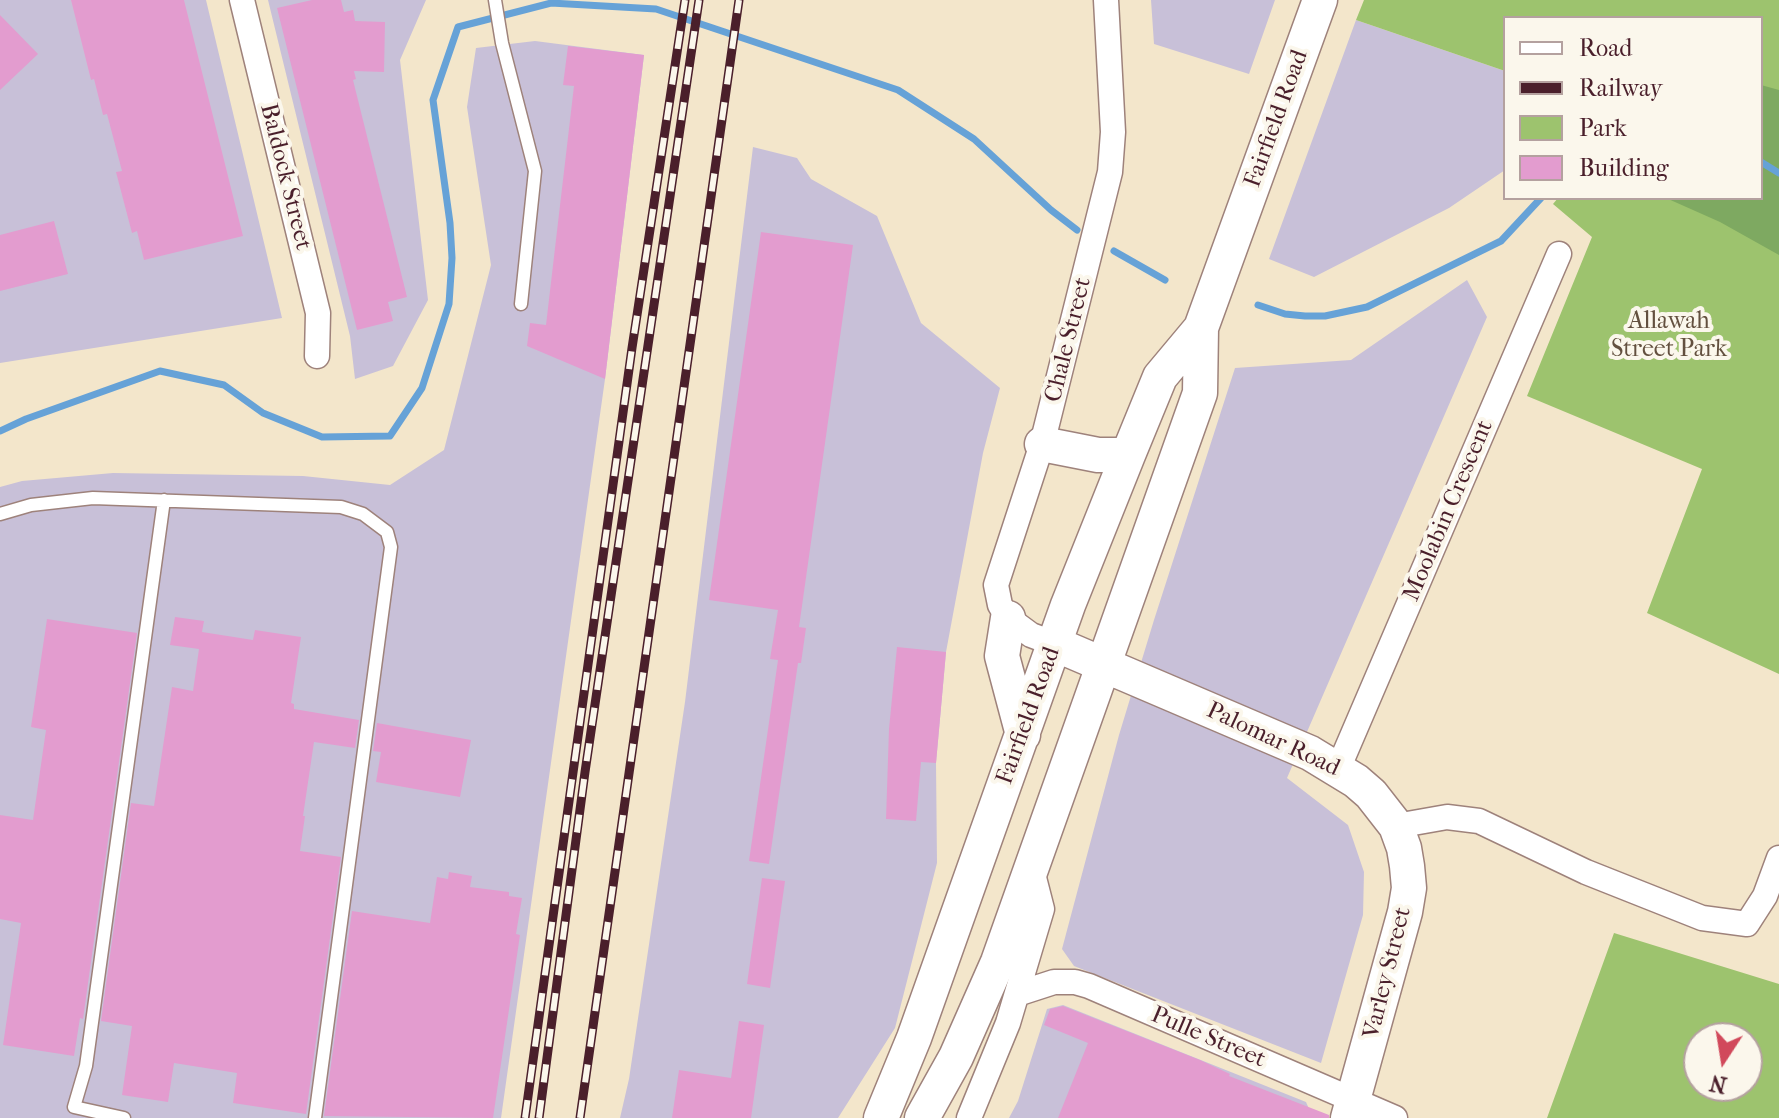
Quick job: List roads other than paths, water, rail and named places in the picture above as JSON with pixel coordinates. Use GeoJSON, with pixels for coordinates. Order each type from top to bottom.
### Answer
{"type":"FeatureCollection","features":[{"type":"Feature","properties":{"kind":"main road","name":"Fairfield Road"},"geometry":{"type":"LineString","coordinates":[[922,1118],[956,1057],[998,962],[1200,393],[1201,328],[1320,0]]}},
{"type":"Feature","properties":{"kind":"main road","name":"Fairfield Road"},"geometry":{"type":"LineString","coordinates":[[881,1118],[927,1004],[1055,644],[1128,455],[1160,377],[1201,328]]}},
{"type":"Feature","properties":{"kind":"main road"},"geometry":{"type":"LineString","coordinates":[[1042,444],[1098,455],[1128,455]]}},
{"type":"Feature","properties":{"kind":"main road"},"geometry":{"type":"LineString","coordinates":[[1008,618],[1002,656],[1023,735]]}},
{"type":"Feature","properties":{"kind":"main road","name":"Palomar Road"},"geometry":{"type":"LineString","coordinates":[[1055,644],[1278,738],[1338,769],[1371,794],[1396,826]]}},
{"type":"Feature","properties":{"kind":"main road","name":"Varley Street"},"geometry":{"type":"LineString","coordinates":[[1351,1109],[1409,888],[1407,866],[1396,826]]}},
{"type":"Feature","properties":{"kind":"street","name":"Baldock Street"},"geometry":{"type":"LineString","coordinates":[[242,0],[318,313],[317,356]]}},
{"type":"Feature","properties":{"kind":"street","name":"Chale Street"},"geometry":{"type":"LineString","coordinates":[[1008,618],[1000,605],[997,578],[1042,444],[1089,263],[1113,152],[1106,0]]}},
{"type":"Feature","properties":{"kind":"street","name":"Moolabin Crescent"},"geometry":{"type":"LineString","coordinates":[[1338,769],[1559,254]]}},
{"type":"Feature","properties":{"kind":"street"},"geometry":{"type":"LineString","coordinates":[[1008,618],[1031,635],[1055,644]]}},
{"type":"Feature","properties":{"kind":"street"},"geometry":{"type":"LineString","coordinates":[[1396,826],[1447,817],[1479,821],[1586,872],[1702,918],[1747,924],[1765,896],[1779,858]]}},
{"type":"Feature","properties":{"kind":"street"},"geometry":{"type":"LineString","coordinates":[[969,1118],[994,1061],[1042,909],[1031,866]]}},
{"type":"Feature","properties":{"kind":"street","name":"Pulle Street"},"geometry":{"type":"LineString","coordinates":[[1017,994],[1054,982],[1089,986],[1351,1109],[1395,1118]]}},
{"type":"Feature","properties":{"kind":"lane"},"geometry":{"type":"LineString","coordinates":[[495,0],[502,43],[535,171],[521,304]]}},
{"type":"Feature","properties":{"kind":"lane"},"geometry":{"type":"LineString","coordinates":[[0,514],[31,505],[93,498],[341,507],[363,514],[387,532],[391,547],[315,1118]]}},
{"type":"Feature","properties":{"kind":"lane"},"geometry":{"type":"LineString","coordinates":[[124,1118],[74,1107],[86,1066],[164,500]]}},
{"type":"Feature","properties":{"kind":"waterway"},"geometry":{"type":"LineString","coordinates":[[0,431],[160,371],[224,385],[263,413],[322,437],[390,436],[422,388],[449,304],[452,258],[450,223],[433,100],[458,27],[551,3],[656,9],[898,90],[974,139],[1077,230]]}},
{"type":"Feature","properties":{"kind":"waterway"},"geometry":{"type":"LineString","coordinates":[[1763,163],[1779,173]]}},
{"type":"Feature","properties":{"kind":"waterway"},"geometry":{"type":"LineString","coordinates":[[1258,305],[1285,314],[1305,316],[1325,316],[1367,307],[1501,241],[1539,200]]}},
{"type":"Feature","properties":{"kind":"waterway"},"geometry":{"type":"LineString","coordinates":[[1114,251],[1165,280]]}},
{"type":"Feature","properties":{"kind":"railway"},"geometry":{"type":"LineString","coordinates":[[525,1118],[632,348],[685,0]]}},
{"type":"Feature","properties":{"kind":"railway"},"geometry":{"type":"LineString","coordinates":[[539,1118],[585,772],[699,0]]}},
{"type":"Feature","properties":{"kind":"railway"},"geometry":{"type":"LineString","coordinates":[[580,1118],[739,0]]}},
{"type":"Feature","properties":{"kind":"park label","name":"Allawah Street Park"},"geometry":{"type":"Point","coordinates":[1669,336]}}]}
